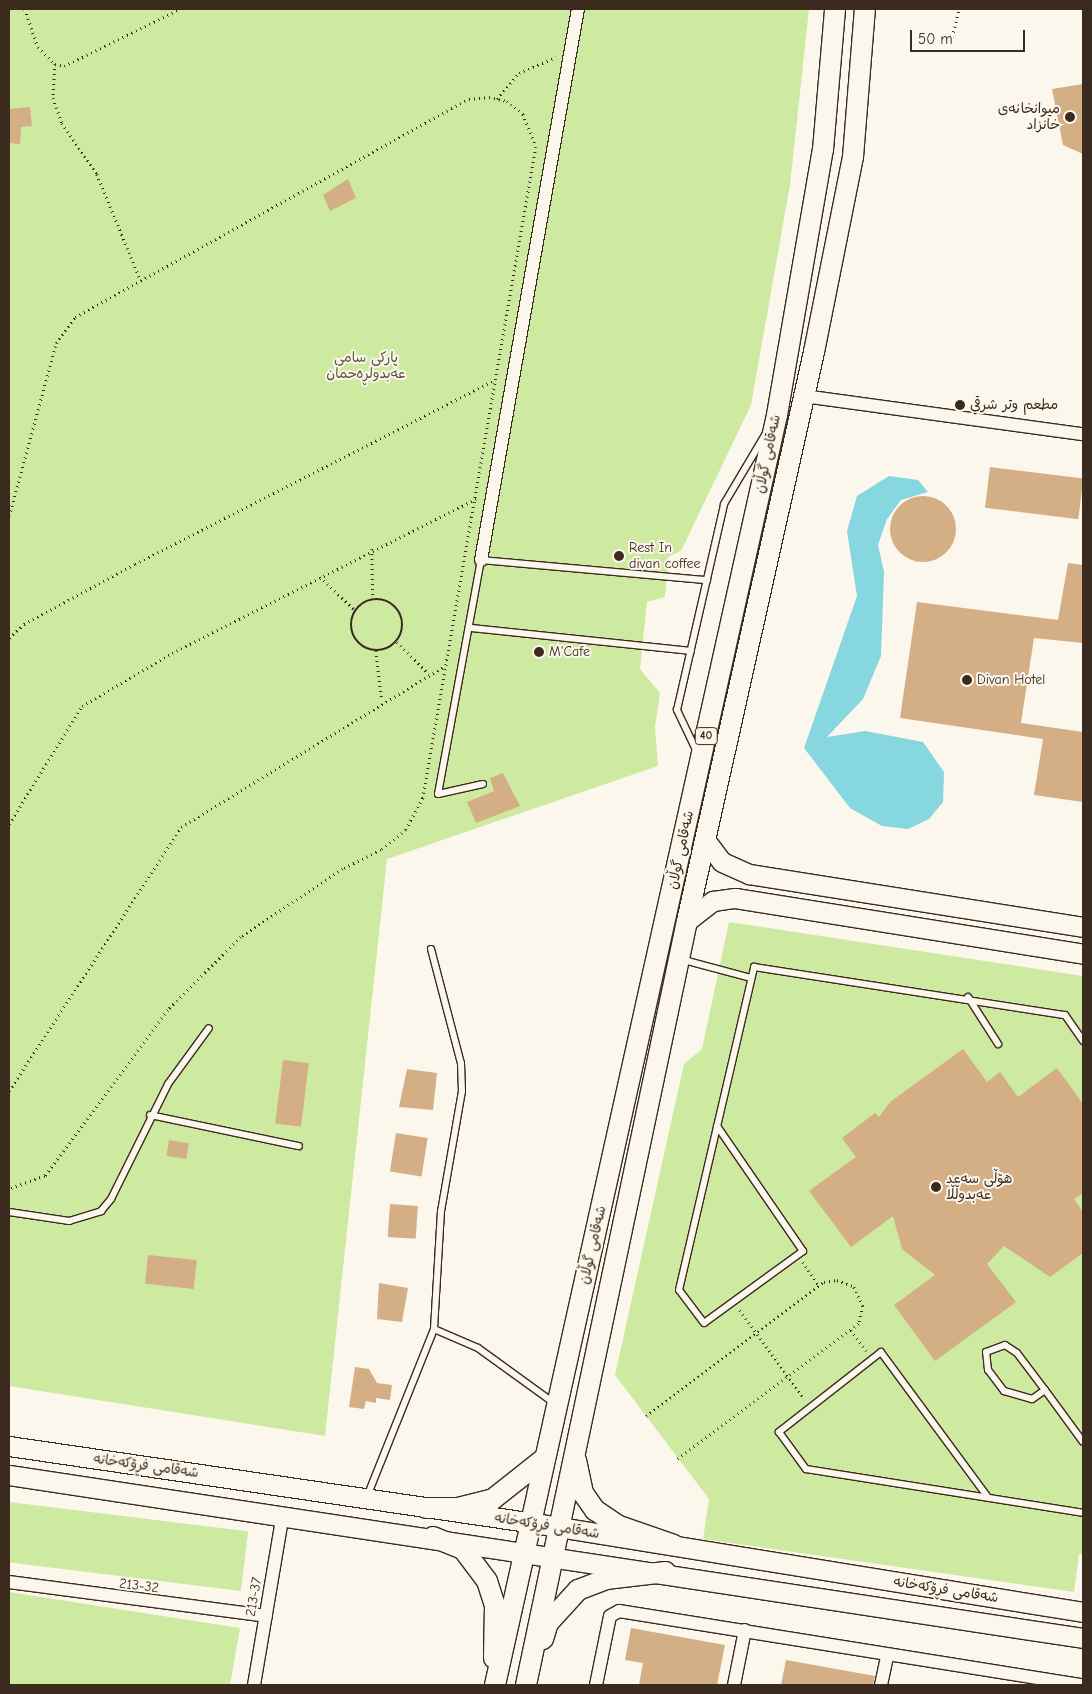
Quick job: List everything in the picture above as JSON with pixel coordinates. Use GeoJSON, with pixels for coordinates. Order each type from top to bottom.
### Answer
{"type":"FeatureCollection","features":[{"type":"Feature","properties":{"kind":"main road","name":"شەقامی گوڵان"},"geometry":{"type":"LineString","coordinates":[[495,1683],[528,1551],[544,1458],[777,415],[823,150],[836,9]]}},
{"type":"Feature","properties":{"kind":"main road","name":"شەقامی گوڵان"},"geometry":{"type":"LineString","coordinates":[[526,1684],[576,1438],[687,921],[804,396],[853,157],[865,9]]}},
{"type":"Feature","properties":{"kind":"main road"},"geometry":{"type":"LineString","coordinates":[[735,603],[757,608]]}},
{"type":"Feature","properties":{"kind":"main road"},"geometry":{"type":"LineString","coordinates":[[706,841],[722,862],[749,874],[1083,927]]}},
{"type":"Feature","properties":{"kind":"main road"},"geometry":{"type":"LineString","coordinates":[[746,900],[735,885],[749,874]]}},
{"type":"Feature","properties":{"kind":"main road"},"geometry":{"type":"LineString","coordinates":[[687,921],[713,901],[746,900],[1083,954]]}},
{"type":"Feature","properties":{"kind":"main road"},"geometry":{"type":"LineString","coordinates":[[576,1438],[576,1473],[594,1510],[619,1526],[674,1546]]}},
{"type":"Feature","properties":{"kind":"main road","name":"شەقامی فڕۆکەخانە"},"geometry":{"type":"LineString","coordinates":[[9,1446],[534,1524],[1083,1612]]}},
{"type":"Feature","properties":{"kind":"main road"},"geometry":{"type":"LineString","coordinates":[[426,1508],[458,1508],[493,1499],[544,1458]]}},
{"type":"Feature","properties":{"kind":"main road","name":"شەقامی فڕۆکەخانە"},"geometry":{"type":"LineString","coordinates":[[9,1475],[552,1554],[1083,1638]]}},
{"type":"Feature","properties":{"kind":"main road"},"geometry":{"type":"LineString","coordinates":[[433,1537],[463,1549],[487,1581],[495,1605],[495,1683]]}},
{"type":"Feature","properties":{"kind":"main road"},"geometry":{"type":"LineString","coordinates":[[526,1684],[548,1623],[578,1590],[606,1579],[666,1572]]}},
{"type":"Feature","properties":{"kind":"street"},"geometry":{"type":"LineString","coordinates":[[481,560],[578,9]]}},
{"type":"Feature","properties":{"kind":"street"},"geometry":{"type":"LineString","coordinates":[[804,396],[1083,434]]}},
{"type":"Feature","properties":{"kind":"street","name":"213-37"},"geometry":{"type":"LineString","coordinates":[[254,1685],[283,1514]]}},
{"type":"Feature","properties":{"kind":"street","name":"213-32"},"geometry":{"type":"LineString","coordinates":[[9,1582],[266,1616]]}},
{"type":"Feature","properties":{"kind":"street"},"geometry":{"type":"LineString","coordinates":[[596,1685],[613,1611],[745,1630],[887,1657],[1064,1684],[1083,1685]]}},
{"type":"Feature","properties":{"kind":"street"},"geometry":{"type":"LineString","coordinates":[[734,1685],[745,1630]]}},
{"type":"Feature","properties":{"kind":"street"},"geometry":{"type":"LineString","coordinates":[[881,1685],[887,1657]]}},
{"type":"Feature","properties":{"kind":"lane"},"geometry":{"type":"LineString","coordinates":[[701,759],[677,710],[724,504],[777,415]]}},
{"type":"Feature","properties":{"kind":"lane"},"geometry":{"type":"LineString","coordinates":[[483,784],[438,794],[452,704],[472,628],[481,560],[707,580]]}},
{"type":"Feature","properties":{"kind":"lane"},"geometry":{"type":"LineString","coordinates":[[472,628],[691,651]]}},
{"type":"Feature","properties":{"kind":"lane"},"geometry":{"type":"LineString","coordinates":[[370,1489],[434,1329],[441,1211],[462,1092],[461,1063],[431,949]]}},
{"type":"Feature","properties":{"kind":"lane"},"geometry":{"type":"LineString","coordinates":[[679,959],[752,978]]}},
{"type":"Feature","properties":{"kind":"lane"},"geometry":{"type":"LineString","coordinates":[[717,1126],[803,1251],[704,1323],[680,1290],[717,1126],[754,967],[968,997],[1065,1015],[1083,1041]]}},
{"type":"Feature","properties":{"kind":"lane"},"geometry":{"type":"LineString","coordinates":[[968,997],[998,1044]]}},
{"type":"Feature","properties":{"kind":"lane"},"geometry":{"type":"LineString","coordinates":[[9,1212],[69,1221],[101,1211],[115,1192],[150,1115],[209,1028]]}},
{"type":"Feature","properties":{"kind":"lane"},"geometry":{"type":"LineString","coordinates":[[150,1115],[299,1146]]}},
{"type":"Feature","properties":{"kind":"lane"},"geometry":{"type":"LineString","coordinates":[[434,1329],[478,1348],[557,1405]]}},
{"type":"Feature","properties":{"kind":"lane"},"geometry":{"type":"LineString","coordinates":[[1045,1390],[1032,1399],[1004,1391],[988,1370],[986,1352],[1005,1345],[1017,1353],[1045,1390],[1083,1442]]}},
{"type":"Feature","properties":{"kind":"lane"},"geometry":{"type":"LineString","coordinates":[[987,1496],[881,1352],[779,1432],[806,1469],[987,1496],[1083,1513]]}},
{"type":"Feature","properties":{"kind":"path"},"geometry":{"type":"LineString","coordinates":[[25,9],[38,47],[55,64],[64,66],[180,9]]}},
{"type":"Feature","properties":{"kind":"path"},"geometry":{"type":"LineString","coordinates":[[952,37],[959,9]]}},
{"type":"Feature","properties":{"kind":"path"},"geometry":{"type":"LineString","coordinates":[[498,99],[519,72],[570,53]]}},
{"type":"Feature","properties":{"kind":"path"},"geometry":{"type":"LineString","coordinates":[[55,64],[53,98],[62,123],[97,174],[140,279]]}},
{"type":"Feature","properties":{"kind":"path"},"geometry":{"type":"LineString","coordinates":[[9,516],[36,408],[63,330],[75,317],[140,279],[469,99],[498,99],[523,114],[536,147],[426,786],[406,830],[241,937],[168,1010],[45,1176],[9,1190]]}},
{"type":"Feature","properties":{"kind":"path"},"geometry":{"type":"LineString","coordinates":[[9,638],[24,624],[135,564],[496,380]]}},
{"type":"Feature","properties":{"kind":"path"},"geometry":{"type":"LineString","coordinates":[[9,824],[82,706],[114,684],[372,549],[476,499]]}},
{"type":"Feature","properties":{"kind":"path"},"geometry":{"type":"LineString","coordinates":[[372,549],[373,599]]}},
{"type":"Feature","properties":{"kind":"path"},"geometry":{"type":"LineString","coordinates":[[320,576],[356,610]]}},
{"type":"Feature","properties":{"kind":"path"},"geometry":{"type":"LineString","coordinates":[[373,599],[384,600],[399,610],[404,627],[397,642],[376,652],[364,649],[352,636],[351,620],[356,610],[373,599]]}},
{"type":"Feature","properties":{"kind":"path"},"geometry":{"type":"LineString","coordinates":[[397,642],[429,674]]}},
{"type":"Feature","properties":{"kind":"path"},"geometry":{"type":"LineString","coordinates":[[376,652],[382,701]]}},
{"type":"Feature","properties":{"kind":"path"},"geometry":{"type":"LineString","coordinates":[[9,1091],[181,827],[382,701],[446,666]]}},
{"type":"Feature","properties":{"kind":"path"},"geometry":{"type":"LineString","coordinates":[[799,1255],[819,1286]]}},
{"type":"Feature","properties":{"kind":"path"},"geometry":{"type":"LineString","coordinates":[[646,1416],[819,1286],[837,1280],[857,1292],[862,1319],[851,1330],[678,1459]]}},
{"type":"Feature","properties":{"kind":"path"},"geometry":{"type":"LineString","coordinates":[[734,1302],[811,1408]]}},
{"type":"Feature","properties":{"kind":"path"},"geometry":{"type":"LineString","coordinates":[[851,1330],[872,1359]]}},
{"type":"Feature","properties":{"kind":"green space","name":"پارکی سامی عەبدولڕەحمان"},"geometry":{"type":"Polygon","coordinates":[[[9,9],[809,9],[790,185],[751,405],[681,551],[668,557],[665,597],[647,602],[640,669],[660,693],[655,727],[658,766],[387,859],[325,1436],[9,1386],[9,9]]]}},
{"type":"Feature","properties":{"kind":"green space"},"geometry":{"type":"Polygon","coordinates":[[[729,922],[1083,976],[1083,1554],[1079,1554],[1074,1592],[703,1539],[709,1499],[615,1375],[684,1064],[702,1049],[729,922]]]}},
{"type":"Feature","properties":{"kind":"green space"},"geometry":{"type":"Polygon","coordinates":[[[9,1502],[248,1531],[241,1591],[9,1562],[9,1502]]]}},
{"type":"Feature","properties":{"kind":"green space"},"geometry":{"type":"Polygon","coordinates":[[[9,1592],[240,1628],[230,1685],[9,1685],[9,1592]]]}},
{"type":"Feature","properties":{"kind":"water"},"geometry":{"type":"Polygon","coordinates":[[[889,476],[918,480],[928,492],[901,500],[887,519],[878,545],[884,572],[881,656],[863,699],[827,737],[865,731],[923,742],[944,772],[943,802],[929,819],[908,829],[882,826],[850,808],[804,748],[857,596],[847,531],[857,496],[889,476]]]}},
{"type":"Feature","properties":{"kind":"building","name":"میوانخانەی خانزاد"},"geometry":{"type":"Polygon","coordinates":[[[1083,84],[1083,154],[1063,145],[1052,89],[1083,84]]]}},
{"type":"Feature","properties":{"kind":"building"},"geometry":{"type":"Polygon","coordinates":[[[30,107],[32,126],[21,127],[20,144],[9,143],[9,109],[30,107]]]}},
{"type":"Feature","properties":{"kind":"building"},"geometry":{"type":"Polygon","coordinates":[[[348,179],[356,198],[330,211],[323,195],[348,179]]]}},
{"type":"Feature","properties":{"kind":"building"},"geometry":{"type":"Polygon","coordinates":[[[990,467],[1083,478],[1078,519],[985,508],[990,467]]]}},
{"type":"Feature","properties":{"kind":"building"},"geometry":{"type":"Polygon","coordinates":[[[923,496],[936,499],[946,506],[953,516],[956,529],[953,542],[946,552],[936,559],[923,562],[910,559],[900,552],[893,542],[890,529],[893,516],[900,506],[910,499],[923,496]]]}},
{"type":"Feature","properties":{"kind":"building","name":"Divan Hotel"},"geometry":{"type":"Polygon","coordinates":[[[1068,563],[1083,565],[1083,643],[1034,638],[1021,723],[1083,732],[1083,802],[1034,795],[1043,739],[900,718],[917,602],[1058,620],[1068,563]]]}},
{"type":"Feature","properties":{"kind":"building"},"geometry":{"type":"Polygon","coordinates":[[[503,773],[520,806],[476,823],[467,802],[494,791],[490,778],[503,773]]]}},
{"type":"Feature","properties":{"kind":"building"},"geometry":{"type":"Polygon","coordinates":[[[963,1049],[987,1082],[1000,1072],[1018,1097],[1057,1068],[1083,1104],[1083,1193],[1074,1199],[1083,1212],[1083,1253],[1050,1277],[1004,1246],[987,1264],[1016,1302],[935,1361],[894,1305],[935,1275],[902,1249],[893,1216],[851,1247],[809,1191],[856,1157],[842,1138],[875,1113],[879,1117],[890,1102],[963,1049]]]}},
{"type":"Feature","properties":{"kind":"building"},"geometry":{"type":"Polygon","coordinates":[[[283,1060],[309,1063],[301,1127],[275,1124],[283,1060]]]}},
{"type":"Feature","properties":{"kind":"building"},"geometry":{"type":"Polygon","coordinates":[[[407,1069],[437,1073],[433,1110],[399,1107],[407,1069]]]}},
{"type":"Feature","properties":{"kind":"building"},"geometry":{"type":"Polygon","coordinates":[[[396,1133],[428,1138],[422,1177],[390,1172],[396,1133]]]}},
{"type":"Feature","properties":{"kind":"building"},"geometry":{"type":"Polygon","coordinates":[[[169,1140],[189,1143],[186,1159],[166,1156],[169,1140]]]}},
{"type":"Feature","properties":{"kind":"building"},"geometry":{"type":"Polygon","coordinates":[[[390,1204],[418,1206],[416,1239],[388,1237],[390,1204]]]}},
{"type":"Feature","properties":{"kind":"building"},"geometry":{"type":"Polygon","coordinates":[[[148,1255],[197,1260],[194,1289],[145,1284],[148,1255]]]}},
{"type":"Feature","properties":{"kind":"building"},"geometry":{"type":"Polygon","coordinates":[[[379,1283],[408,1288],[402,1322],[377,1319],[379,1283]]]}},
{"type":"Feature","properties":{"kind":"building"},"geometry":{"type":"Polygon","coordinates":[[[355,1367],[369,1369],[377,1383],[392,1385],[390,1400],[376,1398],[376,1403],[366,1401],[364,1409],[349,1407],[355,1367]]]}},
{"type":"Feature","properties":{"kind":"building"},"geometry":{"type":"Polygon","coordinates":[[[631,1628],[725,1645],[717,1685],[639,1685],[643,1663],[625,1660],[631,1628]]]}},
{"type":"Feature","properties":{"kind":"building"},"geometry":{"type":"Polygon","coordinates":[[[786,1660],[875,1676],[873,1685],[781,1685],[786,1660]]]}},
{"type":"Feature","properties":{"kind":"place","name":"میوانخانەی خانزاد"},"geometry":{"type":"Point","coordinates":[1070,117]}},
{"type":"Feature","properties":{"kind":"place","name":"مطعم وتر شرقي"},"geometry":{"type":"Point","coordinates":[960,405]}},
{"type":"Feature","properties":{"kind":"place","name":"Rest In divan coffee"},"geometry":{"type":"Point","coordinates":[619,556]}},
{"type":"Feature","properties":{"kind":"place","name":"M'Cafe"},"geometry":{"type":"Point","coordinates":[539,652]}},
{"type":"Feature","properties":{"kind":"place","name":"Divan Hotel"},"geometry":{"type":"Point","coordinates":[967,680]}},
{"type":"Feature","properties":{"kind":"place","name":"ھۆڵی سەعد عەبدوڵڵا"},"geometry":{"type":"Point","coordinates":[936,1187]}}]}
